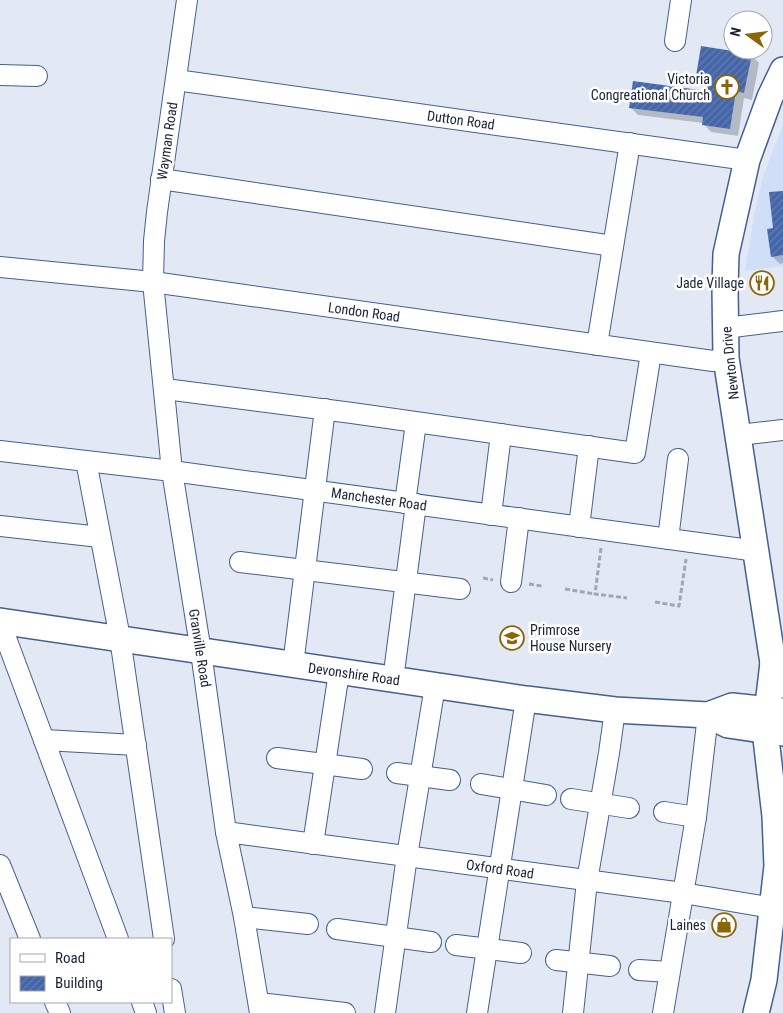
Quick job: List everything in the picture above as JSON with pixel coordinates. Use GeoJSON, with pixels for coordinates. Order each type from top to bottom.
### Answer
{"type":"FeatureCollection","features":[{"type":"Feature","properties":{"kind":"main road","name":"Newton Drive"},"geometry":{"type":"LineString","coordinates":[[779,827],[774,721],[778,674],[726,358],[725,328],[726,254],[747,160],[770,97],[783,70]]}},
{"type":"Feature","properties":{"kind":"main road","name":"Devonshire Road"},"geometry":{"type":"LineString","coordinates":[[0,622],[120,638],[201,652],[526,699],[615,710],[708,715],[732,706],[774,721]]}},
{"type":"Feature","properties":{"kind":"main road"},"geometry":{"type":"LineString","coordinates":[[756,1013],[764,980],[777,889],[783,753]]}},
{"type":"Feature","properties":{"kind":"street","name":"Wayman Road"},"geometry":{"type":"LineString","coordinates":[[153,282],[154,241],[161,179],[187,0]]}},
{"type":"Feature","properties":{"kind":"street"},"geometry":{"type":"LineString","coordinates":[[675,41],[681,0]]}},
{"type":"Feature","properties":{"kind":"street"},"geometry":{"type":"LineString","coordinates":[[0,75],[37,76]]}},
{"type":"Feature","properties":{"kind":"street","name":"Dutton Road"},"geometry":{"type":"LineString","coordinates":[[176,80],[747,160]]}},
{"type":"Feature","properties":{"kind":"street"},"geometry":{"type":"LineString","coordinates":[[597,345],[630,143]]}},
{"type":"Feature","properties":{"kind":"street"},"geometry":{"type":"LineString","coordinates":[[161,179],[613,246]]}},
{"type":"Feature","properties":{"kind":"street","name":"London Road"},"geometry":{"type":"LineString","coordinates":[[0,267],[153,282],[713,361],[726,358]]}},
{"type":"Feature","properties":{"kind":"street","name":"Granville Road"},"geometry":{"type":"LineString","coordinates":[[153,282],[172,471],[201,652],[226,832],[244,916],[259,1008]]}},
{"type":"Feature","properties":{"kind":"street"},"geometry":{"type":"LineString","coordinates":[[725,328],[783,321]]}},
{"type":"Feature","properties":{"kind":"street"},"geometry":{"type":"LineString","coordinates":[[165,389],[635,453],[651,353]]}},
{"type":"Feature","properties":{"kind":"street"},"geometry":{"type":"LineString","coordinates":[[293,665],[325,410]]}},
{"type":"Feature","properties":{"kind":"street"},"geometry":{"type":"LineString","coordinates":[[393,680],[406,582],[416,422]]}},
{"type":"Feature","properties":{"kind":"street"},"geometry":{"type":"LineString","coordinates":[[739,435],[783,430]]}},
{"type":"Feature","properties":{"kind":"street"},"geometry":{"type":"LineString","coordinates":[[491,514],[501,434]]}},
{"type":"Feature","properties":{"kind":"street"},"geometry":{"type":"LineString","coordinates":[[580,526],[589,446]]}},
{"type":"Feature","properties":{"kind":"street","name":"Manchester Road"},"geometry":{"type":"LineString","coordinates":[[0,451],[316,490],[757,551]]}},
{"type":"Feature","properties":{"kind":"street"},"geometry":{"type":"LineString","coordinates":[[668,539],[678,460]]}},
{"type":"Feature","properties":{"kind":"street"},"geometry":{"type":"LineString","coordinates":[[86,461],[120,638],[164,938]]}},
{"type":"Feature","properties":{"kind":"street"},"geometry":{"type":"LineString","coordinates":[[511,582],[519,518]]}},
{"type":"Feature","properties":{"kind":"street"},"geometry":{"type":"LineString","coordinates":[[0,526],[100,537]]}},
{"type":"Feature","properties":{"kind":"street"},"geometry":{"type":"LineString","coordinates":[[240,562],[460,589]]}},
{"type":"Feature","properties":{"kind":"street"},"geometry":{"type":"LineString","coordinates":[[0,622],[118,938]]}},
{"type":"Feature","properties":{"kind":"street"},"geometry":{"type":"LineString","coordinates":[[313,844],[339,672]]}},
{"type":"Feature","properties":{"kind":"street"},"geometry":{"type":"LineString","coordinates":[[385,1013],[407,856],[435,686]]}},
{"type":"Feature","properties":{"kind":"street"},"geometry":{"type":"LineString","coordinates":[[477,1013],[526,699]]}},
{"type":"Feature","properties":{"kind":"street"},"geometry":{"type":"LineString","coordinates":[[573,1013],[587,881],[615,710]]}},
{"type":"Feature","properties":{"kind":"street"},"geometry":{"type":"LineString","coordinates":[[663,1013],[696,817],[708,715]]}},
{"type":"Feature","properties":{"kind":"street"},"geometry":{"type":"LineString","coordinates":[[44,740],[136,744]]}},
{"type":"Feature","properties":{"kind":"street"},"geometry":{"type":"LineString","coordinates":[[277,758],[362,769]]}},
{"type":"Feature","properties":{"kind":"street"},"geometry":{"type":"LineString","coordinates":[[397,773],[450,780]]}},
{"type":"Feature","properties":{"kind":"street"},"geometry":{"type":"LineString","coordinates":[[481,784],[546,795]]}},
{"type":"Feature","properties":{"kind":"street"},"geometry":{"type":"LineString","coordinates":[[571,799],[629,808]]}},
{"type":"Feature","properties":{"kind":"street"},"geometry":{"type":"LineString","coordinates":[[664,812],[696,817]]}},
{"type":"Feature","properties":{"kind":"street","name":"Oxford Road"},"geometry":{"type":"LineString","coordinates":[[226,832],[683,893],[777,889]]}},
{"type":"Feature","properties":{"kind":"street"},"geometry":{"type":"LineString","coordinates":[[0,865],[30,938]]}},
{"type":"Feature","properties":{"kind":"street"},"geometry":{"type":"LineString","coordinates":[[244,916],[308,924]]}},
{"type":"Feature","properties":{"kind":"street"},"geometry":{"type":"LineString","coordinates":[[337,929],[432,942]]}},
{"type":"Feature","properties":{"kind":"street"},"geometry":{"type":"LineString","coordinates":[[456,945],[521,953]]}},
{"type":"Feature","properties":{"kind":"street"},"geometry":{"type":"LineString","coordinates":[[556,960],[610,966]]}},
{"type":"Feature","properties":{"kind":"street"},"geometry":{"type":"LineString","coordinates":[[639,970],[669,972]]}},
{"type":"Feature","properties":{"kind":"street"},"geometry":{"type":"LineString","coordinates":[[172,997],[174,1013]]}},
{"type":"Feature","properties":{"kind":"street"},"geometry":{"type":"LineString","coordinates":[[259,1008],[345,1013]]}},
{"type":"Feature","properties":{"kind":"path"},"geometry":{"type":"LineString","coordinates":[[595,594],[603,530]]}},
{"type":"Feature","properties":{"kind":"path"},"geometry":{"type":"LineString","coordinates":[[655,602],[679,606],[689,541]]}},
{"type":"Feature","properties":{"kind":"path"},"geometry":{"type":"LineString","coordinates":[[564,589],[627,598]]}},
{"type":"Feature","properties":{"kind":"shaded area"},"geometry":{"type":"Polygon","coordinates":[[[783,124],[783,266],[745,271],[762,180],[783,124]]]}},
{"type":"Feature","properties":{"kind":"building"},"geometry":{"type":"Polygon","coordinates":[[[701,46],[723,49],[723,60],[751,60],[744,93],[736,91],[730,129],[702,125],[703,117],[629,108],[633,81],[707,91],[708,83],[695,82],[701,46]]]}},
{"type":"Feature","properties":{"kind":"building"},"geometry":{"type":"Polygon","coordinates":[[[783,191],[783,255],[771,257],[767,229],[773,228],[769,192],[783,191]]]}},
{"type":"Feature","properties":{"kind":"place","name":"Victoria Congreational Church"},"geometry":{"type":"Point","coordinates":[727,87]}},
{"type":"Feature","properties":{"kind":"place","name":"Jade Village"},"geometry":{"type":"Point","coordinates":[762,283]}},
{"type":"Feature","properties":{"kind":"place","name":"Primrose House Nursery"},"geometry":{"type":"Point","coordinates":[512,638]}},
{"type":"Feature","properties":{"kind":"place","name":"Laines"},"geometry":{"type":"Point","coordinates":[724,925]}}]}
